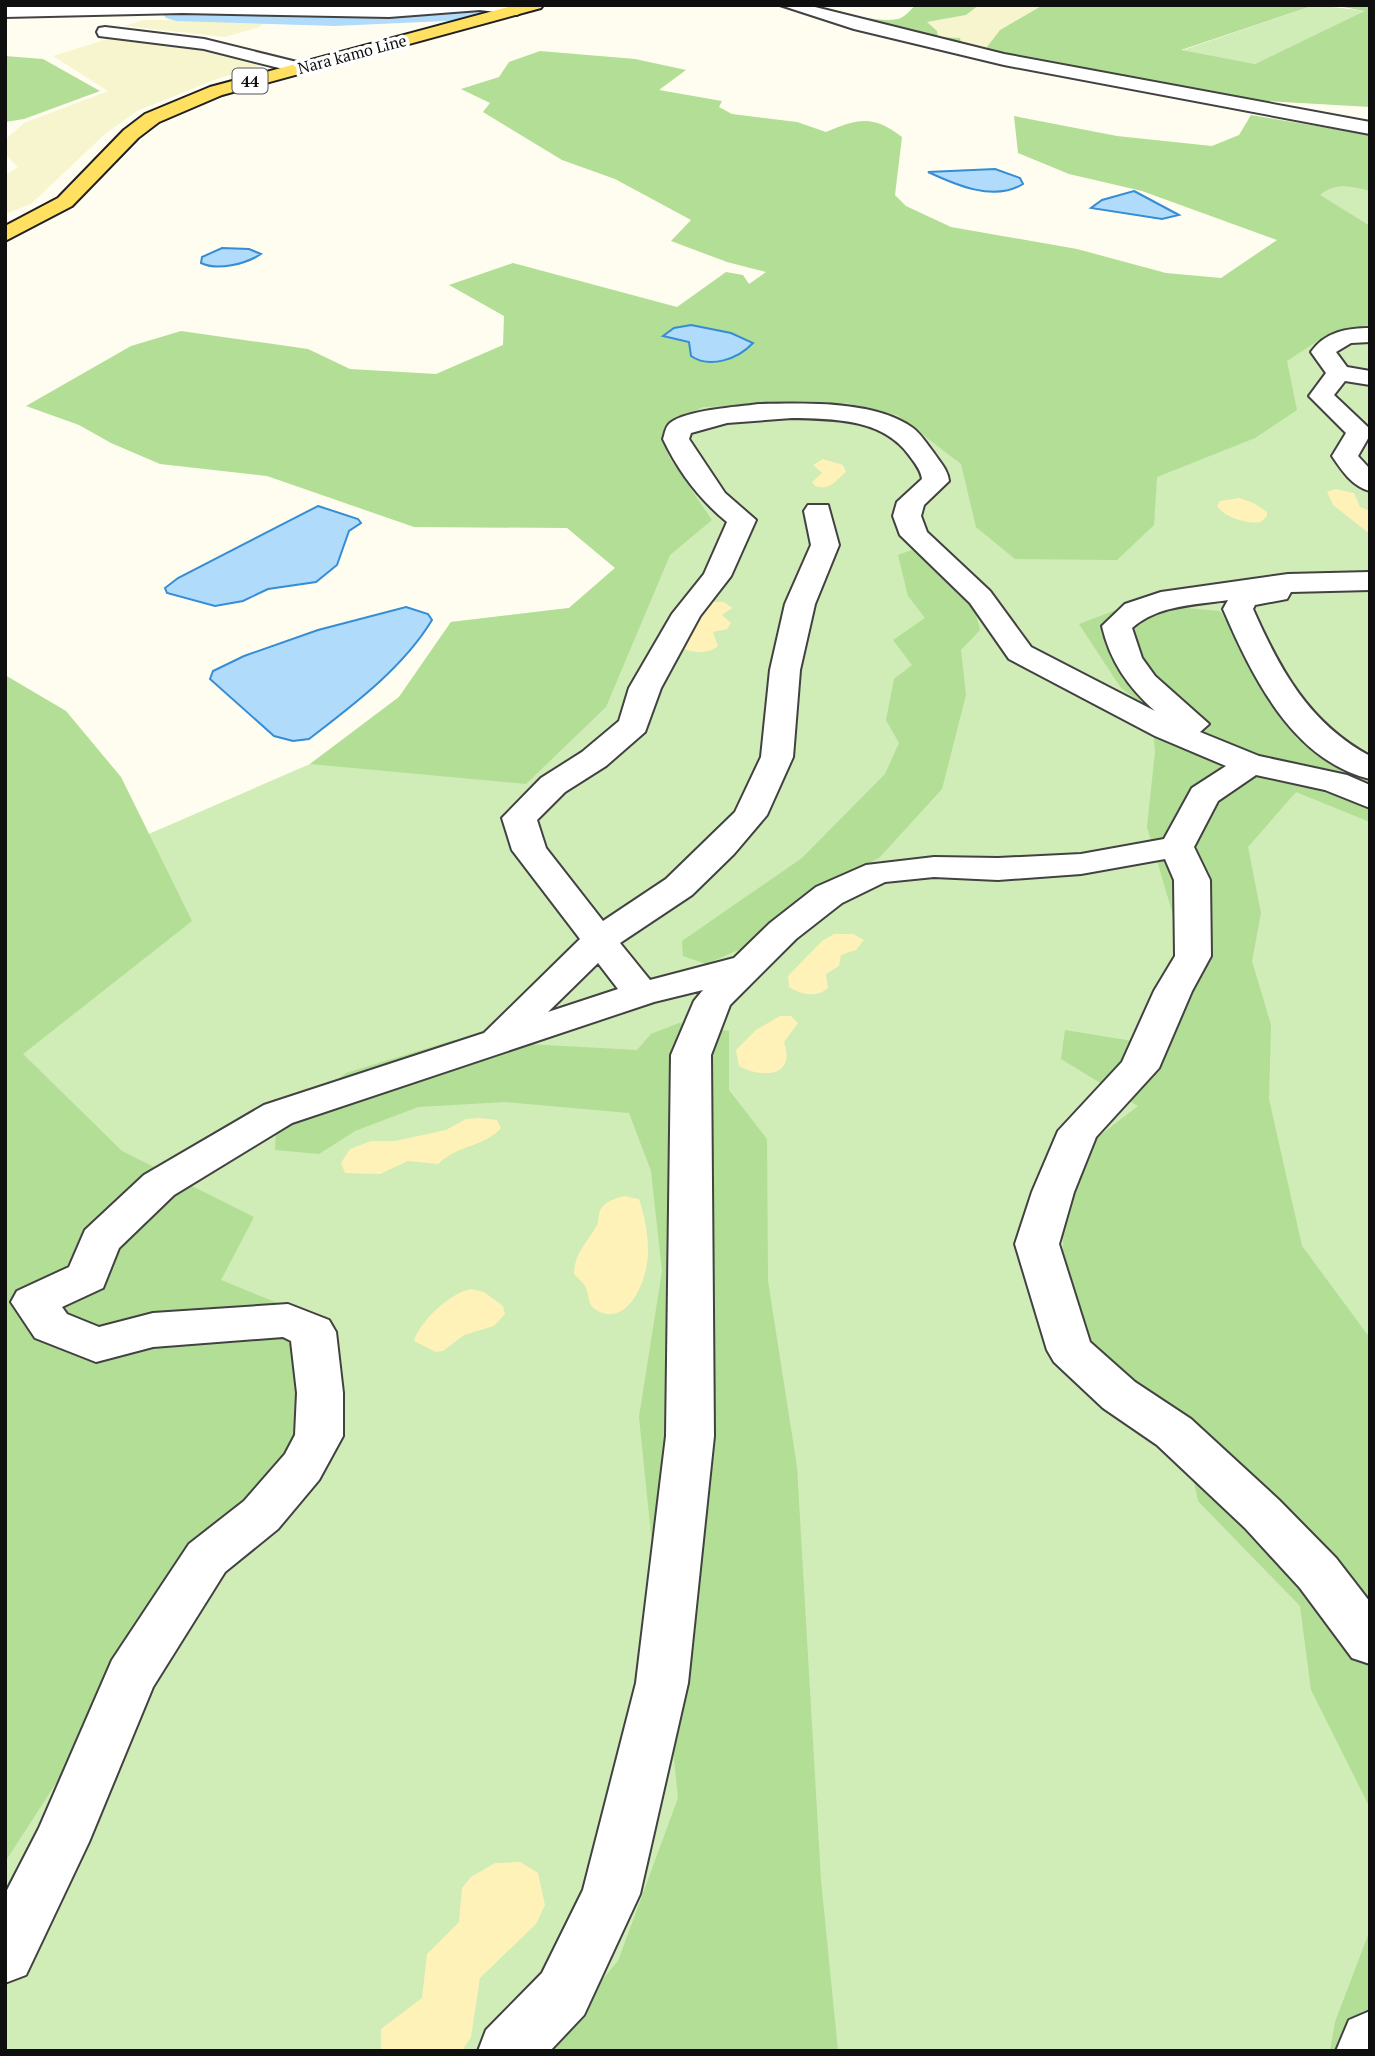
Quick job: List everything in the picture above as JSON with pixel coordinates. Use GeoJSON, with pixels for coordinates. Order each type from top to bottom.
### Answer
{"type":"FeatureCollection","features":[{"type":"Feature","properties":{"kind":"main road","name":"Nara kamo Line"},"geometry":{"type":"LineString","coordinates":[[5,235],[65,202],[131,134],[152,118],[216,90],[526,8]]}},
{"type":"Feature","properties":{"kind":"street"},"geometry":{"type":"LineString","coordinates":[[5,12],[182,8],[285,14],[389,12],[480,5],[526,8]]}},
{"type":"Feature","properties":{"kind":"street"},"geometry":{"type":"LineString","coordinates":[[788,5],[845,23],[979,55],[1370,128]]}},
{"type":"Feature","properties":{"kind":"street"},"geometry":{"type":"LineString","coordinates":[[5,26],[54,28]]}},
{"type":"Feature","properties":{"kind":"street"},"geometry":{"type":"LineString","coordinates":[[91,30],[219,44],[299,68]]}},
{"type":"Feature","properties":{"kind":"street"},"geometry":{"type":"LineString","coordinates":[[219,44],[253,34]]}},
{"type":"Feature","properties":{"kind":"street"},"geometry":{"type":"LineString","coordinates":[[1370,335],[1354,335],[1329,342],[1323,352],[1339,373],[1370,378]]}},
{"type":"Feature","properties":{"kind":"street"},"geometry":{"type":"LineString","coordinates":[[1339,373],[1321,396],[1359,432],[1345,456],[1353,468],[1370,483]]}},
{"type":"Feature","properties":{"kind":"street"},"geometry":{"type":"LineString","coordinates":[[641,994],[529,850],[519,818],[553,785],[594,759],[634,725],[645,688],[687,614],[717,576],[722,565],[742,520],[715,499],[684,456],[676,439],[679,428],[699,419],[760,411],[810,411],[852,415],[903,432],[935,474],[936,481],[911,502],[907,516],[914,535],[980,597],[1020,653],[1166,729],[1250,764],[1335,782],[1370,798]]}},
{"type":"Feature","properties":{"kind":"street"},"geometry":{"type":"LineString","coordinates":[[492,1045],[600,940],[679,887],[722,847],[750,815],[776,757],[785,670],[800,604],[825,545],[818,511]]}},
{"type":"Feature","properties":{"kind":"street"},"geometry":{"type":"LineString","coordinates":[[1250,764],[1162,702],[1137,675],[1122,652],[1117,626],[1135,610],[1161,601],[1289,583],[1370,582]]}},
{"type":"Feature","properties":{"kind":"street"},"geometry":{"type":"LineString","coordinates":[[1370,582],[1244,598],[1238,609],[1266,672],[1299,719],[1320,741],[1370,769]]}},
{"type":"Feature","properties":{"kind":"street"},"geometry":{"type":"LineString","coordinates":[[1177,847],[1204,795],[1250,764]]}},
{"type":"Feature","properties":{"kind":"street"},"geometry":{"type":"LineString","coordinates":[[508,2051],[563,1994],[611,1895],[662,1683],[690,1436],[691,1055],[713,1002],[783,931],[829,895],[878,872],[934,867],[998,869],[1081,864],[1177,847]]}},
{"type":"Feature","properties":{"kind":"street"},"geometry":{"type":"LineString","coordinates":[[1177,847],[1192,880],[1193,956],[1173,991],[1139,1068],[1078,1132],[1053,1192],[1037,1244],[1070,1350],[1119,1395],[1174,1432],[1262,1514],[1318,1573],[1370,1642]]}},
{"type":"Feature","properties":{"kind":"street"},"geometry":{"type":"LineString","coordinates":[[5,1955],[61,1842],[131,1676],[207,1558],[261,1515],[302,1467],[319,1436],[320,1393],[313,1332],[288,1320],[153,1330],[96,1345],[51,1326],[33,1302],[87,1278],[100,1241],[159,1185],[201,1157],[278,1114],[641,994],[749,966]]}},
{"type":"Feature","properties":{"kind":"street"},"geometry":{"type":"LineString","coordinates":[[1366,2051],[1370,2041]]}},
{"type":"Feature","properties":{"kind":"shaded area"},"geometry":{"type":"Polygon","coordinates":[[[979,5],[1043,5],[1000,30],[994,55],[963,48],[960,38],[938,37],[927,22],[966,15],[979,5]]]}},
{"type":"Feature","properties":{"kind":"shaded area"},"geometry":{"type":"Polygon","coordinates":[[[143,20],[266,21],[259,27],[225,37],[125,26],[143,20]]]}},
{"type":"Feature","properties":{"kind":"shaded area"},"geometry":{"type":"Polygon","coordinates":[[[117,36],[206,48],[265,64],[214,80],[137,111],[105,134],[31,204],[5,214],[5,176],[18,167],[5,154],[5,140],[24,123],[108,91],[53,56],[117,36]]]}},
{"type":"Feature","properties":{"kind":"green space"},"geometry":{"type":"Polygon","coordinates":[[[916,5],[979,5],[966,15],[927,22],[937,31],[938,37],[960,38],[963,48],[835,16],[898,19],[916,5]]]}},
{"type":"Feature","properties":{"kind":"green space"},"geometry":{"type":"Polygon","coordinates":[[[1043,5],[1315,5],[1181,50],[1255,64],[1365,11],[1332,5],[1370,5],[1370,107],[1229,99],[994,55],[987,47],[1000,30],[1043,5]]]}},
{"type":"Feature","properties":{"kind":"green space"},"geometry":{"type":"Polygon","coordinates":[[[1315,5],[1367,11],[1255,64],[1180,51],[1315,5]]]}},
{"type":"Feature","properties":{"kind":"green space"},"geometry":{"type":"Polygon","coordinates":[[[540,51],[635,59],[686,70],[659,90],[722,101],[719,107],[732,114],[797,122],[826,132],[856,122],[882,125],[902,137],[895,195],[906,206],[951,227],[1077,249],[1166,273],[1221,278],[1277,240],[1142,191],[1069,174],[1018,153],[1014,116],[1117,136],[1212,146],[1239,135],[1251,115],[1370,135],[1370,191],[1338,187],[1320,195],[1370,226],[1370,325],[1328,334],[1287,361],[1297,410],[1255,438],[1157,477],[1154,525],[1117,560],[1015,559],[976,527],[961,464],[897,415],[846,403],[703,407],[669,423],[662,437],[669,457],[712,520],[670,555],[606,707],[526,784],[310,764],[399,697],[451,622],[569,608],[615,568],[567,528],[414,527],[267,476],[160,464],[111,443],[79,425],[26,406],[131,346],[181,331],[308,349],[350,369],[436,374],[503,345],[504,316],[449,285],[513,263],[677,307],[726,272],[743,275],[749,284],[766,272],[727,262],[671,241],[691,220],[615,179],[562,160],[483,112],[490,103],[461,89],[499,77],[509,62],[540,51]]]}},
{"type":"Feature","properties":{"kind":"green space"},"geometry":{"type":"Polygon","coordinates":[[[5,56],[43,59],[100,91],[24,119],[5,122],[5,56]]]}},
{"type":"Feature","properties":{"kind":"green space"},"geometry":{"type":"Polygon","coordinates":[[[1370,172],[1370,261],[1297,184],[1370,172]]]}},
{"type":"Feature","properties":{"kind":"green space"},"geometry":{"type":"Polygon","coordinates":[[[1370,272],[1370,2051],[5,2051],[5,903],[128,843],[310,764],[399,697],[451,622],[569,608],[615,568],[586,522],[685,384],[1370,272]]]}},
{"type":"Feature","properties":{"kind":"green space"},"geometry":{"type":"Polygon","coordinates":[[[912,550],[973,603],[980,630],[961,650],[966,695],[942,789],[880,857],[847,876],[750,945],[706,964],[683,956],[682,941],[802,858],[885,774],[899,743],[886,720],[894,679],[912,665],[893,640],[925,618],[908,596],[898,555],[912,550]]]}},
{"type":"Feature","properties":{"kind":"green space"},"geometry":{"type":"Polygon","coordinates":[[[1124,607],[1220,611],[1297,739],[1370,762],[1370,822],[1296,792],[1248,847],[1261,913],[1252,961],[1271,1025],[1269,1099],[1302,1246],[1370,1338],[1370,1853],[1368,1804],[1311,1690],[1300,1606],[1198,1501],[1181,1419],[1126,1382],[1086,1338],[1072,1298],[1063,1254],[1063,1219],[1094,1140],[1138,1106],[1061,1059],[1065,1030],[1163,1046],[1184,999],[1174,952],[1173,915],[1147,827],[1155,752],[1152,711],[1121,688],[1079,624],[1124,607]]]}},
{"type":"Feature","properties":{"kind":"green space"},"geometry":{"type":"Polygon","coordinates":[[[5,675],[66,711],[121,777],[192,921],[23,1054],[122,1151],[254,1217],[221,1280],[332,1325],[335,1385],[270,1527],[164,1579],[91,1729],[5,1862],[5,675]]]}},
{"type":"Feature","properties":{"kind":"green space"},"geometry":{"type":"Polygon","coordinates":[[[679,1023],[729,1031],[729,1090],[767,1139],[768,1281],[797,1467],[821,1880],[838,2051],[542,2051],[618,1961],[678,1798],[639,1417],[662,1271],[651,1171],[629,1113],[505,1102],[418,1107],[355,1131],[319,1154],[275,1150],[276,1132],[346,1073],[454,1040],[637,1050],[651,1034],[679,1023]]]}},
{"type":"Feature","properties":{"kind":"green space"},"geometry":{"type":"Polygon","coordinates":[[[1370,1930],[1370,2051],[1330,2051],[1335,2022],[1370,1930]]]}},
{"type":"Feature","properties":{"kind":"sand"},"geometry":{"type":"Polygon","coordinates":[[[823,459],[843,465],[846,472],[832,484],[825,487],[815,486],[812,482],[822,473],[813,465],[823,459]]]}},
{"type":"Feature","properties":{"kind":"sand"},"geometry":{"type":"Polygon","coordinates":[[[1335,489],[1354,493],[1360,507],[1370,511],[1370,534],[1333,505],[1327,492],[1335,489]]]}},
{"type":"Feature","properties":{"kind":"sand"},"geometry":{"type":"Polygon","coordinates":[[[1239,498],[1254,503],[1267,512],[1267,516],[1261,522],[1243,521],[1225,514],[1217,506],[1220,501],[1239,498]]]}},
{"type":"Feature","properties":{"kind":"sand"},"geometry":{"type":"Polygon","coordinates":[[[711,602],[724,602],[732,608],[722,615],[731,623],[727,629],[713,632],[718,646],[699,652],[679,647],[697,611],[711,602]]]}},
{"type":"Feature","properties":{"kind":"sand"},"geometry":{"type":"Polygon","coordinates":[[[834,934],[853,934],[864,940],[856,950],[841,955],[839,966],[826,974],[828,988],[824,991],[809,994],[789,987],[788,976],[822,941],[834,934]]]}},
{"type":"Feature","properties":{"kind":"sand"},"geometry":{"type":"Polygon","coordinates":[[[780,1016],[791,1016],[798,1023],[784,1042],[786,1054],[781,1068],[775,1072],[758,1073],[739,1066],[736,1050],[756,1030],[780,1016]]]}},
{"type":"Feature","properties":{"kind":"sand"},"geometry":{"type":"Polygon","coordinates":[[[466,1119],[497,1120],[501,1128],[487,1139],[455,1152],[438,1164],[408,1161],[380,1174],[345,1173],[341,1163],[350,1149],[371,1141],[395,1141],[446,1130],[466,1119]]]}},
{"type":"Feature","properties":{"kind":"sand"},"geometry":{"type":"Polygon","coordinates":[[[624,1196],[639,1199],[647,1234],[647,1261],[644,1278],[630,1304],[615,1314],[606,1314],[592,1306],[585,1287],[574,1274],[575,1266],[579,1253],[597,1225],[602,1207],[611,1200],[624,1196]]]}},
{"type":"Feature","properties":{"kind":"sand"},"geometry":{"type":"Polygon","coordinates":[[[471,1289],[484,1292],[503,1306],[505,1314],[494,1326],[464,1335],[443,1351],[436,1352],[414,1341],[422,1325],[437,1309],[454,1296],[471,1289]]]}},
{"type":"Feature","properties":{"kind":"sand"},"geometry":{"type":"Polygon","coordinates":[[[520,1862],[538,1873],[545,1905],[536,1924],[480,1978],[471,2037],[462,2051],[381,2051],[381,2029],[422,1998],[427,1954],[459,1922],[462,1888],[471,1877],[495,1863],[520,1862]]]}},
{"type":"Feature","properties":{"kind":"water"},"geometry":{"type":"Polygon","coordinates":[[[995,169],[1020,178],[1023,184],[1000,192],[988,192],[951,182],[928,172],[995,169]]]}},
{"type":"Feature","properties":{"kind":"water"},"geometry":{"type":"Polygon","coordinates":[[[1134,191],[1179,215],[1162,219],[1091,208],[1102,200],[1134,191]]]}},
{"type":"Feature","properties":{"kind":"water"},"geometry":{"type":"Polygon","coordinates":[[[222,248],[249,249],[261,254],[231,265],[201,263],[202,257],[222,248]]]}},
{"type":"Feature","properties":{"kind":"water"},"geometry":{"type":"Polygon","coordinates":[[[691,325],[731,333],[753,343],[732,358],[715,362],[699,360],[691,356],[689,342],[663,336],[674,328],[691,325]]]}},
{"type":"Feature","properties":{"kind":"water"},"geometry":{"type":"Polygon","coordinates":[[[318,506],[358,519],[361,523],[349,531],[337,565],[316,582],[268,589],[243,601],[215,606],[167,593],[165,588],[178,578],[318,506]]]}},
{"type":"Feature","properties":{"kind":"water"},"geometry":{"type":"Polygon","coordinates":[[[406,607],[428,614],[432,620],[420,638],[376,685],[309,739],[293,741],[274,736],[210,679],[213,671],[244,656],[318,630],[406,607]]]}},
{"type":"Feature","properties":{"kind":"waterway"},"geometry":{"type":"LineString","coordinates":[[176,12],[335,17],[489,10]]}}]}
